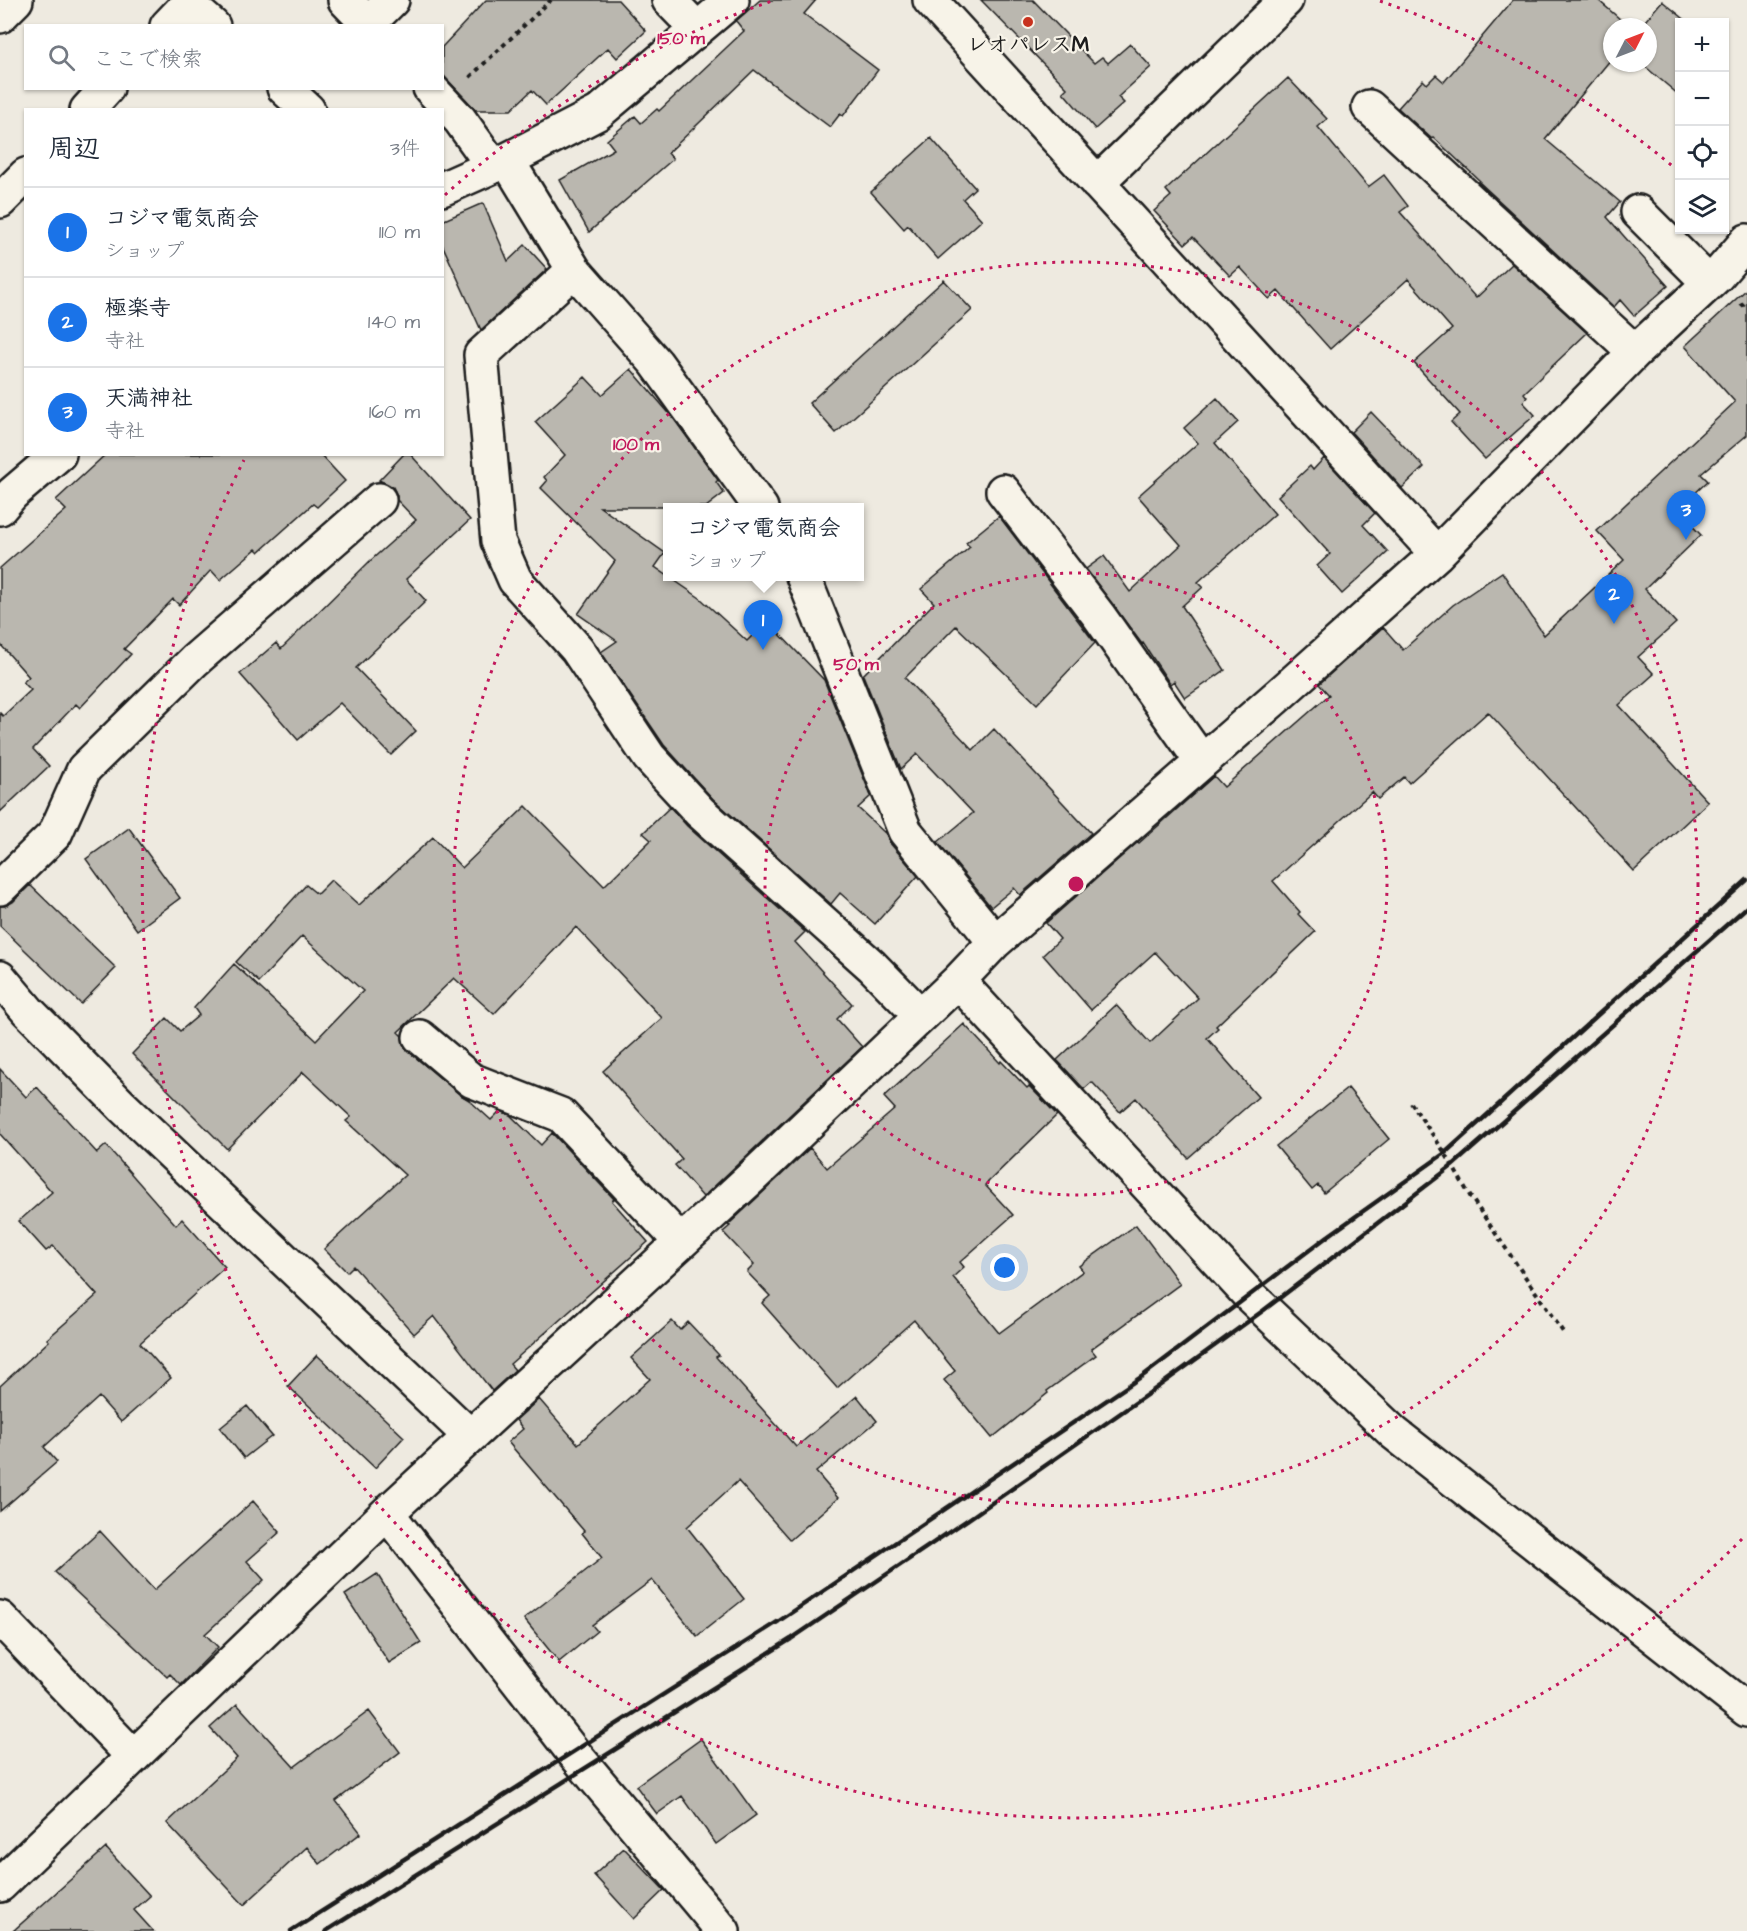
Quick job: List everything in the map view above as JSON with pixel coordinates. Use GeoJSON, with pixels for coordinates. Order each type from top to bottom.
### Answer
{"type":"FeatureCollection","features":[{"type":"Feature","properties":{"kind":"street"},"geometry":{"type":"LineString","coordinates":[[0,16],[16,0]]}},
{"type":"Feature","properties":{"kind":"street"},"geometry":{"type":"LineString","coordinates":[[345,0],[368,24]]}},
{"type":"Feature","properties":{"kind":"street"},"geometry":{"type":"LineString","coordinates":[[370,24],[392,0]]}},
{"type":"Feature","properties":{"kind":"street"},"geometry":{"type":"LineString","coordinates":[[669,0],[697,30]]}},
{"type":"Feature","properties":{"kind":"street"},"geometry":{"type":"LineString","coordinates":[[444,188],[500,163],[598,113],[732,0]]}},
{"type":"Feature","properties":{"kind":"street"},"geometry":{"type":"LineString","coordinates":[[930,0],[1437,554]]}},
{"type":"Feature","properties":{"kind":"street"},"geometry":{"type":"LineString","coordinates":[[1097,183],[1286,0]]}},
{"type":"Feature","properties":{"kind":"street"},"geometry":{"type":"LineString","coordinates":[[169,24],[188,4],[211,24]]}},
{"type":"Feature","properties":{"kind":"street"},"geometry":{"type":"LineString","coordinates":[[89,108],[105,90]]}},
{"type":"Feature","properties":{"kind":"street"},"geometry":{"type":"LineString","coordinates":[[286,90],[306,108]]}},
{"type":"Feature","properties":{"kind":"street"},"geometry":{"type":"LineString","coordinates":[[437,95],[500,163],[574,270],[656,363],[758,503]]}},
{"type":"Feature","properties":{"kind":"street"},"geometry":{"type":"LineString","coordinates":[[1369,106],[1635,352]]}},
{"type":"Feature","properties":{"kind":"street"},"geometry":{"type":"LineString","coordinates":[[0,201],[24,177]]}},
{"type":"Feature","properties":{"kind":"street"},"geometry":{"type":"LineString","coordinates":[[1638,212],[1709,283]]}},
{"type":"Feature","properties":{"kind":"street"},"geometry":{"type":"LineString","coordinates":[[0,1885],[387,1513],[752,1178],[958,981],[995,942],[1437,554],[1635,352],[1709,283],[1747,242]]}},
{"type":"Feature","properties":{"kind":"street"},"geometry":{"type":"LineString","coordinates":[[574,270],[481,355],[498,542],[515,580],[577,649],[649,757],[700,812],[872,966],[921,1016]]}},
{"type":"Feature","properties":{"kind":"street"},"geometry":{"type":"LineString","coordinates":[[0,508],[12,494],[57,456]]}},
{"type":"Feature","properties":{"kind":"street"},"geometry":{"type":"LineString","coordinates":[[1003,491],[1099,616],[1202,762]]}},
{"type":"Feature","properties":{"kind":"street"},"geometry":{"type":"LineString","coordinates":[[0,888],[55,834],[84,769],[194,661],[379,500]]}},
{"type":"Feature","properties":{"kind":"street"},"geometry":{"type":"LineString","coordinates":[[805,581],[905,831],[995,942]]}},
{"type":"Feature","properties":{"kind":"street"},"geometry":{"type":"LineString","coordinates":[[0,978],[28,1011],[122,1106],[470,1436]]}},
{"type":"Feature","properties":{"kind":"street"},"geometry":{"type":"LineString","coordinates":[[958,981],[1250,1296],[1394,1432],[1747,1710]]}},
{"type":"Feature","properties":{"kind":"street"},"geometry":{"type":"LineString","coordinates":[[420,1037],[471,1080],[561,1115],[681,1242]]}},
{"type":"Feature","properties":{"kind":"street"},"geometry":{"type":"LineString","coordinates":[[387,1513],[573,1752],[723,1931]]}},
{"type":"Feature","properties":{"kind":"street"},"geometry":{"type":"LineString","coordinates":[[0,1618],[133,1756]]}},
{"type":"Feature","properties":{"kind":"path"},"geometry":{"type":"LineString","coordinates":[[444,89],[551,0]]}},
{"type":"Feature","properties":{"kind":"path"},"geometry":{"type":"LineString","coordinates":[[1411,1103],[1445,1153],[1470,1196],[1563,1332]]}},
{"type":"Feature","properties":{"kind":"building"},"geometry":{"type":"Polygon","coordinates":[[[486,0],[618,0],[646,31],[617,58],[608,48],[546,105],[532,90],[511,110],[476,110],[444,76],[444,45],[486,0]]]}},
{"type":"Feature","properties":{"kind":"building"},"geometry":{"type":"Polygon","coordinates":[[[760,0],[816,0],[804,14],[878,70],[843,116],[840,114],[830,127],[754,70],[668,153],[673,159],[589,232],[560,180],[614,149],[607,140],[635,116],[641,123],[657,109],[659,111],[744,31],[736,21],[760,0]]]}},
{"type":"Feature","properties":{"kind":"building"},"geometry":{"type":"Polygon","coordinates":[[[981,0],[1033,0],[1094,63],[1102,57],[1108,63],[1130,44],[1151,67],[1118,97],[1124,103],[1095,129],[1063,92],[1067,88],[981,0]]]}},
{"type":"Feature","properties":{"kind":"building"},"geometry":{"type":"Polygon","coordinates":[[[1513,0],[1598,0],[1619,18],[1603,18],[1603,69],[1545,139],[1620,202],[1607,217],[1668,286],[1634,316],[1620,300],[1614,307],[1433,137],[1432,139],[1398,108],[1423,80],[1427,84],[1436,75],[1444,82],[1513,0]]]}},
{"type":"Feature","properties":{"kind":"building"},"geometry":{"type":"Polygon","coordinates":[[[1662,1],[1683,18],[1675,18],[1675,92],[1652,72],[1657,72],[1657,18],[1648,18],[1662,1]]]}},
{"type":"Feature","properties":{"kind":"building"},"geometry":{"type":"Polygon","coordinates":[[[1288,78],[1327,119],[1318,127],[1368,187],[1384,175],[1408,206],[1400,212],[1476,298],[1512,264],[1587,333],[1524,393],[1527,397],[1523,402],[1535,415],[1485,459],[1451,422],[1460,414],[1414,363],[1452,329],[1408,279],[1330,349],[1278,291],[1269,299],[1240,267],[1230,276],[1193,237],[1185,244],[1154,211],[1171,196],[1166,190],[1288,78]]]}},
{"type":"Feature","properties":{"kind":"building"},"geometry":{"type":"Polygon","coordinates":[[[931,138],[975,188],[963,199],[982,220],[938,259],[908,225],[904,229],[871,192],[931,138]]]}},
{"type":"Feature","properties":{"kind":"building"},"geometry":{"type":"Polygon","coordinates":[[[483,203],[508,261],[525,245],[547,269],[481,330],[444,248],[444,220],[483,203]]]}},
{"type":"Feature","properties":{"kind":"building"},"geometry":{"type":"Polygon","coordinates":[[[944,280],[972,310],[836,433],[809,403],[944,280]]]}},
{"type":"Feature","properties":{"kind":"building"},"geometry":{"type":"Polygon","coordinates":[[[1747,289],[1747,435],[1701,474],[1708,481],[1677,510],[1701,535],[1645,589],[1676,623],[1638,657],[1654,674],[1619,705],[1708,802],[1634,871],[1488,712],[1409,783],[1404,777],[1378,799],[1372,792],[1273,881],[1315,932],[1216,1026],[1218,1028],[1207,1038],[1258,1097],[1188,1158],[1136,1098],[1120,1112],[1092,1082],[1084,1089],[1057,1060],[1116,1005],[1150,1043],[1198,998],[1155,952],[1091,1010],[1043,955],[1060,939],[1046,923],[1214,776],[1224,787],[1329,695],[1319,684],[1383,627],[1403,650],[1453,605],[1502,572],[1544,635],[1624,560],[1597,531],[1735,402],[1685,346],[1747,289]]]}},
{"type":"Feature","properties":{"kind":"building"},"geometry":{"type":"Polygon","coordinates":[[[631,369],[674,419],[718,480],[716,482],[724,493],[711,503],[663,503],[663,507],[600,507],[663,552],[663,556],[655,567],[663,573],[663,581],[675,581],[700,598],[747,641],[767,621],[824,680],[871,796],[858,808],[886,834],[890,843],[918,876],[875,924],[840,893],[831,904],[713,799],[664,745],[601,652],[617,641],[578,614],[615,561],[541,488],[547,481],[544,477],[565,455],[535,422],[585,377],[602,395],[631,369]]]}},
{"type":"Feature","properties":{"kind":"building"},"geometry":{"type":"Polygon","coordinates":[[[1217,398],[1238,422],[1215,443],[1275,514],[1198,582],[1203,587],[1182,606],[1225,670],[1185,698],[1174,681],[1170,684],[1143,643],[1086,569],[1104,556],[1130,592],[1181,545],[1138,496],[1198,443],[1184,428],[1217,398]]]}},
{"type":"Feature","properties":{"kind":"building"},"geometry":{"type":"Polygon","coordinates":[[[1371,412],[1424,467],[1402,488],[1351,432],[1371,412]]]}},
{"type":"Feature","properties":{"kind":"building"},"geometry":{"type":"Polygon","coordinates":[[[104,456],[322,456],[345,481],[317,507],[313,504],[259,552],[256,549],[220,580],[211,570],[179,605],[173,599],[124,649],[131,654],[80,708],[76,704],[33,749],[49,766],[0,812],[0,713],[3,716],[31,690],[23,682],[29,677],[0,644],[0,568],[66,510],[56,500],[104,456]]]}},
{"type":"Feature","properties":{"kind":"building"},"geometry":{"type":"Polygon","coordinates":[[[402,456],[412,456],[470,520],[406,579],[426,601],[356,668],[416,731],[391,755],[340,703],[298,740],[240,674],[276,643],[281,649],[370,561],[416,520],[397,500],[393,487],[379,480],[402,456]]]}},
{"type":"Feature","properties":{"kind":"building"},"geometry":{"type":"Polygon","coordinates":[[[1324,458],[1375,513],[1363,525],[1388,552],[1342,594],[1317,566],[1330,554],[1278,496],[1310,466],[1313,470],[1324,458]]]}},
{"type":"Feature","properties":{"kind":"building"},"geometry":{"type":"Polygon","coordinates":[[[999,516],[1095,643],[1037,704],[956,626],[905,678],[973,750],[994,729],[1091,833],[1020,895],[1014,888],[991,907],[938,842],[973,813],[917,754],[901,769],[863,675],[934,603],[921,589],[970,547],[966,543],[999,516]]]}},
{"type":"Feature","properties":{"kind":"building"},"geometry":{"type":"Polygon","coordinates":[[[526,806],[604,886],[651,840],[643,833],[670,807],[687,826],[805,932],[795,942],[852,1004],[837,1019],[862,1047],[703,1197],[675,1165],[682,1159],[603,1071],[662,1018],[576,927],[494,1014],[454,978],[398,1032],[408,1051],[491,1120],[500,1111],[510,1115],[541,1145],[552,1133],[614,1199],[612,1201],[648,1242],[510,1364],[515,1370],[492,1391],[434,1316],[414,1334],[353,1266],[347,1272],[324,1249],[405,1175],[346,1121],[351,1117],[303,1072],[227,1149],[132,1054],[167,1018],[180,1031],[199,1015],[194,1008],[234,964],[316,1040],[363,991],[302,936],[259,982],[236,962],[306,885],[317,894],[331,880],[359,905],[433,837],[462,868],[526,806]]]}},
{"type":"Feature","properties":{"kind":"building"},"geometry":{"type":"Polygon","coordinates":[[[129,828],[180,898],[137,930],[86,859],[129,828]]]}},
{"type":"Feature","properties":{"kind":"building"},"geometry":{"type":"Polygon","coordinates":[[[30,885],[116,968],[81,1004],[0,926],[0,906],[13,902],[30,885]]]}},
{"type":"Feature","properties":{"kind":"building"},"geometry":{"type":"Polygon","coordinates":[[[964,1024],[1000,1063],[1001,1061],[1027,1088],[1029,1086],[1057,1115],[985,1185],[1013,1215],[960,1262],[964,1267],[953,1277],[999,1333],[1083,1271],[1079,1266],[1136,1225],[1180,1284],[1091,1349],[1096,1355],[1047,1391],[1048,1393],[992,1438],[944,1380],[955,1371],[914,1320],[837,1388],[762,1303],[770,1296],[747,1272],[754,1265],[723,1232],[810,1148],[827,1168],[895,1109],[884,1097],[964,1024]]]}},
{"type":"Feature","properties":{"kind":"building"},"geometry":{"type":"Polygon","coordinates":[[[0,1069],[26,1097],[37,1087],[97,1153],[106,1145],[176,1225],[182,1219],[225,1267],[140,1343],[171,1378],[121,1422],[99,1397],[44,1447],[57,1462],[0,1511],[0,1386],[49,1341],[47,1339],[97,1295],[53,1246],[46,1251],[19,1221],[52,1192],[0,1134],[0,1069]]]}},
{"type":"Feature","properties":{"kind":"building"},"geometry":{"type":"Polygon","coordinates":[[[1348,1088],[1389,1139],[1324,1193],[1318,1185],[1312,1190],[1276,1146],[1348,1088]]]}},
{"type":"Feature","properties":{"kind":"building"},"geometry":{"type":"Polygon","coordinates":[[[672,1321],[680,1330],[688,1322],[719,1355],[716,1357],[796,1447],[857,1396],[877,1421],[816,1472],[838,1498],[790,1540],[738,1481],[687,1527],[744,1599],[697,1636],[652,1580],[592,1625],[597,1631],[559,1662],[524,1619],[602,1558],[582,1533],[584,1531],[508,1442],[523,1429],[516,1420],[539,1399],[578,1444],[650,1379],[631,1358],[672,1321]]]}},
{"type":"Feature","properties":{"kind":"building"},"geometry":{"type":"Polygon","coordinates":[[[317,1355],[404,1437],[375,1468],[288,1386],[317,1355]]]}},
{"type":"Feature","properties":{"kind":"building"},"geometry":{"type":"Polygon","coordinates":[[[247,1406],[272,1436],[244,1458],[220,1428],[247,1406]]]}},
{"type":"Feature","properties":{"kind":"building"},"geometry":{"type":"Polygon","coordinates":[[[253,1501],[280,1532],[247,1561],[264,1580],[205,1634],[218,1647],[181,1685],[170,1674],[167,1677],[55,1572],[100,1531],[154,1590],[253,1501]]]}},
{"type":"Feature","properties":{"kind":"building"},"geometry":{"type":"Polygon","coordinates":[[[377,1574],[421,1643],[389,1663],[345,1595],[377,1574]]]}},
{"type":"Feature","properties":{"kind":"building"},"geometry":{"type":"Polygon","coordinates":[[[237,1704],[294,1767],[369,1711],[400,1752],[336,1801],[361,1833],[320,1864],[307,1847],[244,1905],[167,1823],[237,1758],[210,1728],[237,1704]]]}},
{"type":"Feature","properties":{"kind":"building"},"geometry":{"type":"Polygon","coordinates":[[[701,1739],[756,1815],[716,1844],[682,1796],[657,1814],[636,1786],[701,1739]]]}},
{"type":"Feature","properties":{"kind":"building"},"geometry":{"type":"Polygon","coordinates":[[[106,1848],[150,1896],[134,1910],[153,1931],[13,1931],[106,1848]]]}},
{"type":"Feature","properties":{"kind":"building"},"geometry":{"type":"Polygon","coordinates":[[[624,1848],[664,1890],[634,1919],[594,1875],[624,1848]]]}},
{"type":"Feature","properties":{"kind":"railway"},"geometry":{"type":"LineString","coordinates":[[291,1931],[779,1621],[1144,1375],[1328,1236],[1445,1153],[1747,880]]}},
{"type":"Feature","properties":{"kind":"railway"},"geometry":{"type":"LineString","coordinates":[[326,1931],[791,1639],[1155,1389],[1264,1310],[1452,1166],[1747,907]]}},
{"type":"Feature","properties":{"kind":"place","name":"レオパレスM"},"geometry":{"type":"Point","coordinates":[1028,22]}},
{"type":"Feature","properties":{"kind":"place","name":"天満神社"},"geometry":{"type":"Point","coordinates":[1686,540]}},
{"type":"Feature","properties":{"kind":"place","name":"極楽寺"},"geometry":{"type":"Point","coordinates":[1614,624]}},
{"type":"Feature","properties":{"kind":"place","name":"コジマ電気商会"},"geometry":{"type":"Point","coordinates":[763,650]}}]}
